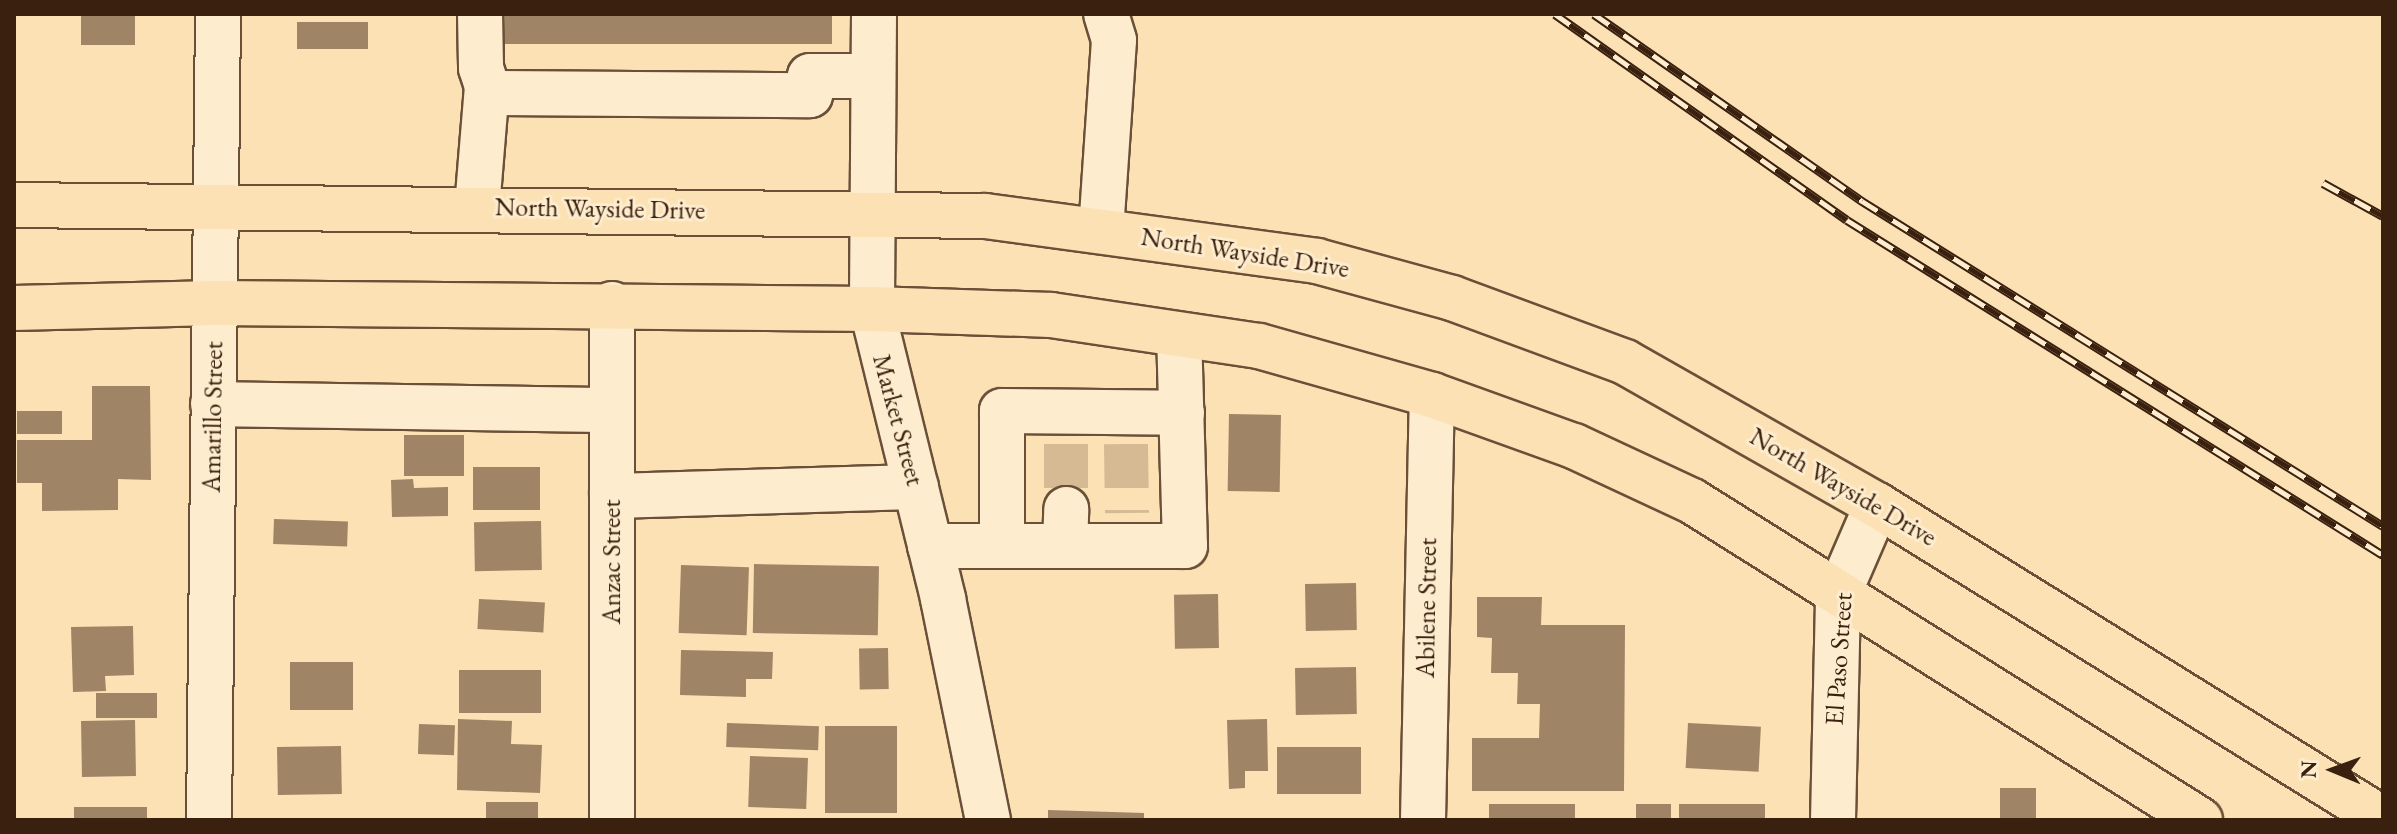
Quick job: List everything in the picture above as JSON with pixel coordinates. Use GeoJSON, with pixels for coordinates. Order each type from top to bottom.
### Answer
{"type":"FeatureCollection","features":[{"type":"Feature","properties":{"kind":"main road","name":"North Wayside Drive"},"geometry":{"type":"LineString","coordinates":[[14,205],[218,204],[985,216],[1317,261],[1452,298],[1625,362],[1877,505],[2383,819]]}},
{"type":"Feature","properties":{"kind":"main road"},"geometry":{"type":"LineString","coordinates":[[14,308],[215,303],[612,304],[872,309],[1051,315],[1259,346],[1432,395],[1574,446],[1692,501],[2200,820]]}},
{"type":"Feature","properties":{"kind":"street","name":"Amarillo Street"},"geometry":{"type":"LineString","coordinates":[[209,820],[218,14]]}},
{"type":"Feature","properties":{"kind":"street"},"geometry":{"type":"LineString","coordinates":[[477,208],[487,87],[481,68],[480,14]]}},
{"type":"Feature","properties":{"kind":"street","name":"Market Street"},"geometry":{"type":"LineString","coordinates":[[874,14],[869,212],[872,309],[930,546],[988,820]]}},
{"type":"Feature","properties":{"kind":"street"},"geometry":{"type":"LineString","coordinates":[[1101,231],[1114,40],[1106,14]]}},
{"type":"Feature","properties":{"kind":"street"},"geometry":{"type":"LineString","coordinates":[[487,87],[510,94],[810,95],[810,76],[873,76]]}},
{"type":"Feature","properties":{"kind":"street","name":"Anzac Street"},"geometry":{"type":"LineString","coordinates":[[612,304],[612,820]]}},
{"type":"Feature","properties":{"kind":"street"},"geometry":{"type":"LineString","coordinates":[[930,546],[1002,546],[1065,527],[1127,529],[1185,546],[1179,335]]}},
{"type":"Feature","properties":{"kind":"street","name":"Abilene Street"},"geometry":{"type":"LineString","coordinates":[[1423,820],[1432,395]]}},
{"type":"Feature","properties":{"kind":"street"},"geometry":{"type":"LineString","coordinates":[[213,404],[612,410]]}},
{"type":"Feature","properties":{"kind":"street"},"geometry":{"type":"LineString","coordinates":[[1002,546],[1002,411],[1066,428],[1126,428],[1182,413]]}},
{"type":"Feature","properties":{"kind":"street"},"geometry":{"type":"LineString","coordinates":[[612,496],[916,487]]}},
{"type":"Feature","properties":{"kind":"street","name":"El Paso Street"},"geometry":{"type":"LineString","coordinates":[[1833,820],[1838,595],[1877,505]]}},
{"type":"Feature","properties":{"kind":"building"},"geometry":{"type":"Polygon","coordinates":[[[81,14],[135,14],[135,45],[81,45],[81,14]]]}},
{"type":"Feature","properties":{"kind":"building"},"geometry":{"type":"Polygon","coordinates":[[[498,14],[832,14],[832,44],[498,44],[498,14]]]}},
{"type":"Feature","properties":{"kind":"building"},"geometry":{"type":"Polygon","coordinates":[[[297,22],[368,22],[368,49],[297,49],[297,22]]]}},
{"type":"Feature","properties":{"kind":"building"},"geometry":{"type":"Polygon","coordinates":[[[92,386],[150,386],[151,480],[118,479],[118,510],[42,511],[42,483],[17,483],[17,440],[92,440],[92,386]]]}},
{"type":"Feature","properties":{"kind":"building"},"geometry":{"type":"Polygon","coordinates":[[[17,411],[62,411],[62,434],[17,434],[17,411]]]}},
{"type":"Feature","properties":{"kind":"building"},"geometry":{"type":"Polygon","coordinates":[[[1229,414],[1281,415],[1280,492],[1228,491],[1229,414]]]}},
{"type":"Feature","properties":{"kind":"building"},"geometry":{"type":"Polygon","coordinates":[[[404,435],[464,435],[464,476],[404,476],[404,435]]]}},
{"type":"Feature","properties":{"kind":"building"},"geometry":{"type":"Polygon","coordinates":[[[473,467],[540,467],[540,510],[473,510],[473,467]]]}},
{"type":"Feature","properties":{"kind":"building"},"geometry":{"type":"Polygon","coordinates":[[[413,479],[414,488],[448,487],[448,516],[392,517],[391,480],[413,479]]]}},
{"type":"Feature","properties":{"kind":"building"},"geometry":{"type":"Polygon","coordinates":[[[274,519],[348,522],[347,547],[273,544],[274,519]]]}},
{"type":"Feature","properties":{"kind":"building"},"geometry":{"type":"Polygon","coordinates":[[[541,521],[542,570],[475,571],[474,522],[541,521]]]}},
{"type":"Feature","properties":{"kind":"building"},"geometry":{"type":"Polygon","coordinates":[[[754,564],[879,566],[878,635],[753,633],[754,564]]]}},
{"type":"Feature","properties":{"kind":"building"},"geometry":{"type":"Polygon","coordinates":[[[681,565],[749,567],[747,635],[679,633],[681,565]]]}},
{"type":"Feature","properties":{"kind":"building"},"geometry":{"type":"Polygon","coordinates":[[[1356,583],[1357,630],[1306,631],[1305,584],[1356,583]]]}},
{"type":"Feature","properties":{"kind":"building"},"geometry":{"type":"Polygon","coordinates":[[[1218,594],[1219,648],[1175,649],[1174,595],[1218,594]]]}},
{"type":"Feature","properties":{"kind":"building"},"geometry":{"type":"Polygon","coordinates":[[[1477,597],[1542,597],[1541,625],[1625,625],[1624,791],[1472,791],[1472,738],[1539,738],[1540,704],[1517,704],[1518,673],[1491,673],[1492,638],[1477,637],[1477,597]]]}},
{"type":"Feature","properties":{"kind":"building"},"geometry":{"type":"Polygon","coordinates":[[[479,599],[545,602],[543,632],[477,629],[479,599]]]}},
{"type":"Feature","properties":{"kind":"building"},"geometry":{"type":"Polygon","coordinates":[[[133,626],[134,675],[105,676],[106,691],[73,692],[71,627],[133,626]]]}},
{"type":"Feature","properties":{"kind":"building"},"geometry":{"type":"Polygon","coordinates":[[[888,648],[889,689],[860,689],[859,649],[888,648]]]}},
{"type":"Feature","properties":{"kind":"building"},"geometry":{"type":"Polygon","coordinates":[[[681,650],[773,652],[772,679],[746,679],[746,697],[680,695],[681,650]]]}},
{"type":"Feature","properties":{"kind":"building"},"geometry":{"type":"Polygon","coordinates":[[[290,662],[353,662],[353,710],[290,710],[290,662]]]}},
{"type":"Feature","properties":{"kind":"building"},"geometry":{"type":"Polygon","coordinates":[[[1356,667],[1357,714],[1296,715],[1295,668],[1356,667]]]}},
{"type":"Feature","properties":{"kind":"building"},"geometry":{"type":"Polygon","coordinates":[[[459,670],[541,670],[541,713],[459,713],[459,670]]]}},
{"type":"Feature","properties":{"kind":"building"},"geometry":{"type":"Polygon","coordinates":[[[96,693],[157,693],[157,718],[96,718],[96,693]]]}},
{"type":"Feature","properties":{"kind":"building"},"geometry":{"type":"Polygon","coordinates":[[[458,719],[512,721],[511,744],[542,745],[540,793],[457,790],[458,719]]]}},
{"type":"Feature","properties":{"kind":"building"},"geometry":{"type":"Polygon","coordinates":[[[1267,719],[1268,771],[1245,771],[1245,788],[1229,789],[1227,720],[1267,719]]]}},
{"type":"Feature","properties":{"kind":"building"},"geometry":{"type":"Polygon","coordinates":[[[135,720],[136,776],[82,777],[81,721],[135,720]]]}},
{"type":"Feature","properties":{"kind":"building"},"geometry":{"type":"Polygon","coordinates":[[[727,723],[819,726],[818,750],[726,747],[727,723]]]}},
{"type":"Feature","properties":{"kind":"building"},"geometry":{"type":"Polygon","coordinates":[[[1688,723],[1761,727],[1759,772],[1686,768],[1688,723]]]}},
{"type":"Feature","properties":{"kind":"building"},"geometry":{"type":"Polygon","coordinates":[[[419,724],[455,725],[454,755],[418,754],[419,724]]]}},
{"type":"Feature","properties":{"kind":"building"},"geometry":{"type":"Polygon","coordinates":[[[825,726],[897,726],[897,813],[825,813],[825,726]]]}},
{"type":"Feature","properties":{"kind":"building"},"geometry":{"type":"Polygon","coordinates":[[[341,746],[342,794],[278,795],[277,747],[341,746]]]}},
{"type":"Feature","properties":{"kind":"building"},"geometry":{"type":"Polygon","coordinates":[[[1277,747],[1361,747],[1361,794],[1277,794],[1277,747]]]}},
{"type":"Feature","properties":{"kind":"building"},"geometry":{"type":"Polygon","coordinates":[[[750,756],[808,758],[806,809],[748,807],[750,756]]]}},
{"type":"Feature","properties":{"kind":"building"},"geometry":{"type":"Polygon","coordinates":[[[2000,788],[2036,788],[2036,820],[2000,820],[2000,788]]]}},
{"type":"Feature","properties":{"kind":"building"},"geometry":{"type":"Polygon","coordinates":[[[486,802],[538,802],[538,820],[486,820],[486,802]]]}},
{"type":"Feature","properties":{"kind":"building"},"geometry":{"type":"Polygon","coordinates":[[[1489,804],[1575,804],[1575,820],[1489,820],[1489,804]]]}},
{"type":"Feature","properties":{"kind":"building"},"geometry":{"type":"Polygon","coordinates":[[[1636,804],[1671,804],[1671,820],[1636,820],[1636,804]]]}},
{"type":"Feature","properties":{"kind":"building"},"geometry":{"type":"Polygon","coordinates":[[[1679,804],[1765,804],[1765,820],[1679,820],[1679,804]]]}},
{"type":"Feature","properties":{"kind":"building"},"geometry":{"type":"Polygon","coordinates":[[[74,807],[147,807],[147,820],[74,820],[74,807]]]}},
{"type":"Feature","properties":{"kind":"building"},"geometry":{"type":"Polygon","coordinates":[[[1048,810],[1144,813],[1144,820],[1048,820],[1048,810]]]}},
{"type":"Feature","properties":{"kind":"tunnel"},"geometry":{"type":"LineString","coordinates":[[1066,444],[1066,509]]}},
{"type":"Feature","properties":{"kind":"tunnel"},"geometry":{"type":"LineString","coordinates":[[1126,444],[1127,513]]}},
{"type":"Feature","properties":{"kind":"railway"},"geometry":{"type":"LineString","coordinates":[[1555,14],[1847,220],[2383,555]]}},
{"type":"Feature","properties":{"kind":"railway"},"geometry":{"type":"LineString","coordinates":[[1594,14],[1862,201],[2383,526]]}},
{"type":"Feature","properties":{"kind":"railway"},"geometry":{"type":"LineString","coordinates":[[2323,183],[2383,216]]}}]}
